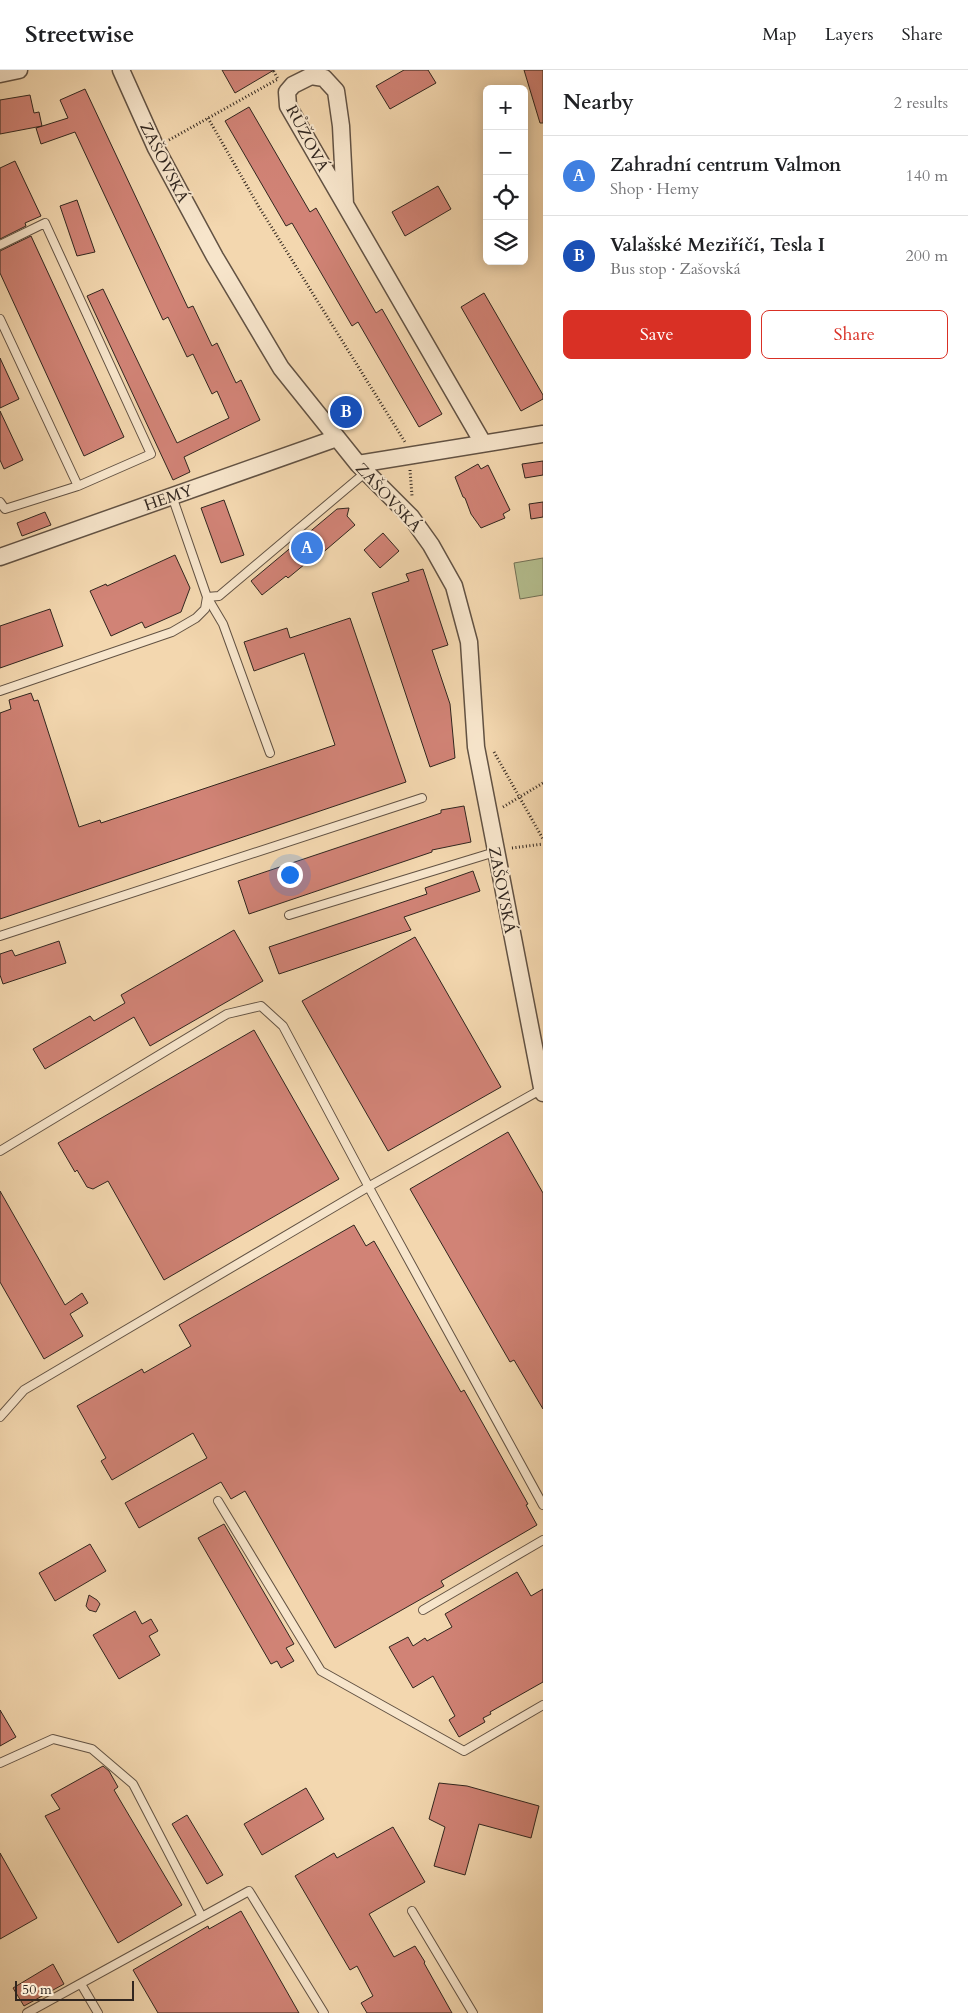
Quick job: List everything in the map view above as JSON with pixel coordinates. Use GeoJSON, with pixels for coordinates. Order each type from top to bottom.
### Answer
{"type":"FeatureCollection","features":[{"type":"Feature","properties":{"kind":"street"},"geometry":{"type":"LineString","coordinates":[[0,74],[20,70]]}},
{"type":"Feature","properties":{"kind":"street","name":"ZAŠOVSKÁ"},"geometry":{"type":"LineString","coordinates":[[121,70],[156,148],[215,257],[281,368],[362,468],[411,517],[431,545],[454,586],[469,642],[476,747],[542,1091]]}},
{"type":"Feature","properties":{"kind":"street","name":"RŮŽOVÁ"},"geometry":{"type":"LineString","coordinates":[[344,204],[341,126],[336,91],[324,78],[311,76],[292,84],[286,92],[288,106],[344,204],[483,444]]}},
{"type":"Feature","properties":{"kind":"street"},"geometry":{"type":"LineString","coordinates":[[362,468],[409,456],[543,434]]}},
{"type":"Feature","properties":{"kind":"street","name":"HEMY"},"geometry":{"type":"LineString","coordinates":[[0,557],[336,438]]}},
{"type":"Feature","properties":{"kind":"lane"},"geometry":{"type":"LineString","coordinates":[[0,245],[45,223],[151,454],[78,486],[5,509],[0,502]]}},
{"type":"Feature","properties":{"kind":"lane"},"geometry":{"type":"LineString","coordinates":[[0,319],[78,486]]}},
{"type":"Feature","properties":{"kind":"lane"},"geometry":{"type":"LineString","coordinates":[[207,596],[220,596],[362,468]]}},
{"type":"Feature","properties":{"kind":"lane"},"geometry":{"type":"LineString","coordinates":[[172,496],[207,596],[223,624],[270,753]]}},
{"type":"Feature","properties":{"kind":"lane"},"geometry":{"type":"LineString","coordinates":[[0,691],[172,632],[196,618],[205,609],[207,596]]}},
{"type":"Feature","properties":{"kind":"lane"},"geometry":{"type":"LineString","coordinates":[[0,936],[422,798]]}},
{"type":"Feature","properties":{"kind":"lane"},"geometry":{"type":"LineString","coordinates":[[289,915],[495,852]]}},
{"type":"Feature","properties":{"kind":"lane"},"geometry":{"type":"LineString","coordinates":[[0,1151],[227,1014],[261,1006],[283,1026],[368,1186],[543,1505]]}},
{"type":"Feature","properties":{"kind":"lane"},"geometry":{"type":"LineString","coordinates":[[0,1417],[24,1390],[368,1186],[542,1091]]}},
{"type":"Feature","properties":{"kind":"lane"},"geometry":{"type":"LineString","coordinates":[[218,1501],[321,1671],[464,1751],[543,1706]]}},
{"type":"Feature","properties":{"kind":"lane"},"geometry":{"type":"LineString","coordinates":[[423,1610],[543,1540]]}},
{"type":"Feature","properties":{"kind":"lane"},"geometry":{"type":"LineString","coordinates":[[0,1763],[53,1739],[92,1749],[133,1784],[202,1917]]}},
{"type":"Feature","properties":{"kind":"lane"},"geometry":{"type":"LineString","coordinates":[[28,2013],[249,1891],[324,2013]]}},
{"type":"Feature","properties":{"kind":"lane"},"geometry":{"type":"LineString","coordinates":[[412,1911],[473,2013]]}},
{"type":"Feature","properties":{"kind":"lane"},"geometry":{"type":"LineString","coordinates":[[81,1984],[98,2013]]}},
{"type":"Feature","properties":{"kind":"path"},"geometry":{"type":"LineString","coordinates":[[156,148],[278,79],[272,70]]}},
{"type":"Feature","properties":{"kind":"path"},"geometry":{"type":"LineString","coordinates":[[208,118],[259,207],[407,446],[409,456]]}},
{"type":"Feature","properties":{"kind":"path"},"geometry":{"type":"LineString","coordinates":[[493,749],[543,840]]}},
{"type":"Feature","properties":{"kind":"path"},"geometry":{"type":"LineString","coordinates":[[500,808],[543,783]]}},
{"type":"Feature","properties":{"kind":"path"},"geometry":{"type":"LineString","coordinates":[[512,848],[543,844]]}},
{"type":"Feature","properties":{"kind":"green space"},"geometry":{"type":"Polygon","coordinates":[[[543,558],[543,595],[520,599],[514,563],[543,558]]]}},
{"type":"Feature","properties":{"kind":"building"},"geometry":{"type":"Polygon","coordinates":[[[222,70],[274,70],[235,93],[222,70]]]}},
{"type":"Feature","properties":{"kind":"building"},"geometry":{"type":"Polygon","coordinates":[[[404,70],[428,70],[436,83],[390,109],[376,86],[404,70]]]}},
{"type":"Feature","properties":{"kind":"building"},"geometry":{"type":"Polygon","coordinates":[[[524,70],[543,70],[543,123],[540,123],[524,70]]]}},
{"type":"Feature","properties":{"kind":"building"},"geometry":{"type":"Polygon","coordinates":[[[85,89],[188,308],[193,306],[212,346],[217,343],[236,383],[241,380],[260,420],[184,457],[190,472],[173,480],[87,296],[103,289],[177,443],[229,418],[217,391],[212,394],[193,354],[187,357],[168,317],[163,320],[75,132],[41,144],[36,128],[68,118],[60,100],[85,89]]]}},
{"type":"Feature","properties":{"kind":"building"},"geometry":{"type":"Polygon","coordinates":[[[30,95],[34,113],[39,112],[42,126],[0,134],[0,100],[30,95]]]}},
{"type":"Feature","properties":{"kind":"building"},"geometry":{"type":"Polygon","coordinates":[[[249,107],[310,212],[316,208],[376,313],[382,309],[442,414],[419,427],[358,322],[352,326],[292,223],[286,226],[225,121],[249,107]]]}},
{"type":"Feature","properties":{"kind":"building"},"geometry":{"type":"Polygon","coordinates":[[[15,161],[41,216],[25,223],[26,226],[0,239],[0,168],[15,161]]]}},
{"type":"Feature","properties":{"kind":"building"},"geometry":{"type":"Polygon","coordinates":[[[438,186],[451,209],[405,236],[392,212],[438,186]]]}},
{"type":"Feature","properties":{"kind":"building"},"geometry":{"type":"Polygon","coordinates":[[[77,200],[95,252],[77,256],[60,206],[77,200]]]}},
{"type":"Feature","properties":{"kind":"building"},"geometry":{"type":"Polygon","coordinates":[[[31,236],[124,437],[84,456],[0,273],[0,251],[31,236]]]}},
{"type":"Feature","properties":{"kind":"building"},"geometry":{"type":"Polygon","coordinates":[[[484,293],[543,395],[543,399],[521,411],[461,307],[484,293]]]}},
{"type":"Feature","properties":{"kind":"building"},"geometry":{"type":"Polygon","coordinates":[[[0,358],[19,399],[0,408],[0,358]]]}},
{"type":"Feature","properties":{"kind":"building"},"geometry":{"type":"Polygon","coordinates":[[[0,411],[23,460],[4,469],[0,460],[0,411]]]}},
{"type":"Feature","properties":{"kind":"building"},"geometry":{"type":"Polygon","coordinates":[[[543,461],[543,475],[525,478],[522,464],[543,461]]]}},
{"type":"Feature","properties":{"kind":"building"},"geometry":{"type":"Polygon","coordinates":[[[478,464],[481,469],[488,465],[510,510],[503,514],[505,518],[481,528],[471,514],[455,477],[478,464]]]}},
{"type":"Feature","properties":{"kind":"building"},"geometry":{"type":"Polygon","coordinates":[[[224,500],[244,555],[221,563],[201,508],[224,500]]]}},
{"type":"Feature","properties":{"kind":"building"},"geometry":{"type":"Polygon","coordinates":[[[543,502],[543,517],[531,519],[529,504],[543,502]]]}},
{"type":"Feature","properties":{"kind":"building"},"geometry":{"type":"Polygon","coordinates":[[[349,508],[347,516],[355,525],[320,555],[288,578],[286,576],[262,595],[251,581],[337,509],[349,508]]]}},
{"type":"Feature","properties":{"kind":"building"},"geometry":{"type":"Polygon","coordinates":[[[45,512],[51,525],[22,536],[17,523],[45,512]]]}},
{"type":"Feature","properties":{"kind":"building"},"geometry":{"type":"Polygon","coordinates":[[[383,533],[399,551],[380,568],[364,550],[383,533]]]}},
{"type":"Feature","properties":{"kind":"building"},"geometry":{"type":"Polygon","coordinates":[[[175,555],[190,588],[181,612],[145,628],[142,622],[111,636],[90,591],[106,584],[107,586],[175,555]]]}},
{"type":"Feature","properties":{"kind":"building"},"geometry":{"type":"Polygon","coordinates":[[[423,569],[448,645],[432,650],[450,704],[455,758],[430,767],[372,593],[409,581],[406,574],[423,569]]]}},
{"type":"Feature","properties":{"kind":"building"},"geometry":{"type":"Polygon","coordinates":[[[50,609],[63,646],[0,668],[0,626],[50,609]]]}},
{"type":"Feature","properties":{"kind":"building"},"geometry":{"type":"Polygon","coordinates":[[[350,618],[406,782],[0,919],[0,713],[11,709],[9,700],[31,693],[34,701],[38,700],[79,827],[100,820],[101,823],[335,745],[304,653],[254,671],[244,642],[287,628],[290,638],[350,618]]]}},
{"type":"Feature","properties":{"kind":"building"},"geometry":{"type":"Polygon","coordinates":[[[464,806],[471,842],[432,850],[432,852],[249,914],[238,881],[441,813],[441,810],[464,806]]]}},
{"type":"Feature","properties":{"kind":"building"},"geometry":{"type":"Polygon","coordinates":[[[473,871],[480,891],[404,917],[411,930],[279,974],[269,947],[427,894],[425,888],[473,871]]]}},
{"type":"Feature","properties":{"kind":"building"},"geometry":{"type":"Polygon","coordinates":[[[234,930],[263,981],[150,1046],[134,1017],[45,1069],[33,1049],[90,1016],[94,1021],[125,1003],[121,995],[234,930]]]}},
{"type":"Feature","properties":{"kind":"building"},"geometry":{"type":"Polygon","coordinates":[[[415,937],[501,1087],[388,1151],[302,1001],[415,937]]]}},
{"type":"Feature","properties":{"kind":"building"},"geometry":{"type":"Polygon","coordinates":[[[59,941],[66,963],[3,984],[0,975],[0,954],[12,950],[15,956],[59,941]]]}},
{"type":"Feature","properties":{"kind":"building"},"geometry":{"type":"Polygon","coordinates":[[[254,1030],[339,1179],[164,1280],[108,1181],[93,1189],[87,1187],[77,1170],[75,1172],[58,1143],[254,1030]]]}},
{"type":"Feature","properties":{"kind":"building"},"geometry":{"type":"Polygon","coordinates":[[[508,1132],[543,1193],[543,1409],[514,1360],[510,1362],[410,1189],[508,1132]]]}},
{"type":"Feature","properties":{"kind":"building"},"geometry":{"type":"Polygon","coordinates":[[[0,1191],[65,1305],[82,1293],[88,1303],[70,1314],[83,1336],[44,1359],[0,1282],[0,1191]]]}},
{"type":"Feature","properties":{"kind":"building"},"geometry":{"type":"Polygon","coordinates":[[[354,1225],[366,1246],[374,1241],[461,1392],[464,1390],[528,1504],[526,1505],[537,1525],[441,1581],[444,1586],[335,1648],[245,1491],[231,1499],[221,1482],[139,1528],[125,1503],[207,1458],[193,1433],[112,1480],[101,1461],[106,1458],[77,1406],[142,1369],[144,1373],[191,1346],[179,1325],[354,1225]]]}},
{"type":"Feature","properties":{"kind":"building"},"geometry":{"type":"Polygon","coordinates":[[[224,1524],[294,1644],[286,1648],[294,1661],[281,1668],[277,1661],[271,1664],[198,1538],[224,1524]]]}},
{"type":"Feature","properties":{"kind":"building"},"geometry":{"type":"Polygon","coordinates":[[[90,1544],[106,1571],[55,1601],[39,1573],[90,1544]]]}},
{"type":"Feature","properties":{"kind":"building"},"geometry":{"type":"Polygon","coordinates":[[[517,1572],[531,1596],[543,1589],[543,1682],[490,1712],[491,1714],[483,1718],[485,1722],[459,1737],[449,1720],[455,1716],[433,1676],[413,1688],[389,1647],[408,1637],[413,1646],[425,1638],[427,1641],[452,1627],[445,1614],[517,1572]]]}},
{"type":"Feature","properties":{"kind":"building"},"geometry":{"type":"Polygon","coordinates":[[[89,1595],[100,1604],[96,1612],[89,1610],[86,1606],[89,1595]]]}},
{"type":"Feature","properties":{"kind":"building"},"geometry":{"type":"Polygon","coordinates":[[[135,1611],[142,1624],[151,1619],[158,1631],[149,1636],[160,1655],[119,1679],[93,1635],[135,1611]]]}},
{"type":"Feature","properties":{"kind":"building"},"geometry":{"type":"Polygon","coordinates":[[[0,1710],[16,1737],[0,1746],[0,1710]]]}},
{"type":"Feature","properties":{"kind":"building"},"geometry":{"type":"Polygon","coordinates":[[[103,1766],[109,1771],[118,1787],[114,1790],[182,1905],[118,1943],[45,1816],[60,1809],[51,1795],[103,1766]]]}},
{"type":"Feature","properties":{"kind":"building"},"geometry":{"type":"Polygon","coordinates":[[[439,1783],[467,1786],[539,1806],[531,1838],[479,1824],[465,1875],[434,1866],[445,1827],[429,1819],[439,1783]]]}},
{"type":"Feature","properties":{"kind":"building"},"geometry":{"type":"Polygon","coordinates":[[[306,1788],[324,1819],[262,1855],[244,1824],[306,1788]]]}},
{"type":"Feature","properties":{"kind":"building"},"geometry":{"type":"Polygon","coordinates":[[[187,1815],[223,1875],[207,1884],[172,1824],[187,1815]]]}},
{"type":"Feature","properties":{"kind":"building"},"geometry":{"type":"Polygon","coordinates":[[[393,1827],[425,1882],[369,1914],[394,1957],[415,1946],[452,2013],[367,2013],[361,2003],[373,1996],[357,1966],[350,1970],[295,1876],[334,1853],[337,1858],[393,1827]]]}},
{"type":"Feature","properties":{"kind":"building"},"geometry":{"type":"Polygon","coordinates":[[[0,1853],[37,1918],[0,1939],[0,1853]]]}},
{"type":"Feature","properties":{"kind":"building"},"geometry":{"type":"Polygon","coordinates":[[[241,1911],[299,2013],[158,2013],[133,1970],[208,1926],[209,1929],[241,1911]]]}},
{"type":"Feature","properties":{"kind":"building"},"geometry":{"type":"Polygon","coordinates":[[[53,1964],[64,1984],[24,2006],[13,1988],[53,1964]]]}},
{"type":"Feature","properties":{"kind":"place","name":"Valašské Meziříčí, Tesla I"},"geometry":{"type":"Point","coordinates":[346,412]}},
{"type":"Feature","properties":{"kind":"place","name":"Zahradní centrum Valmon"},"geometry":{"type":"Point","coordinates":[307,548]}}]}
